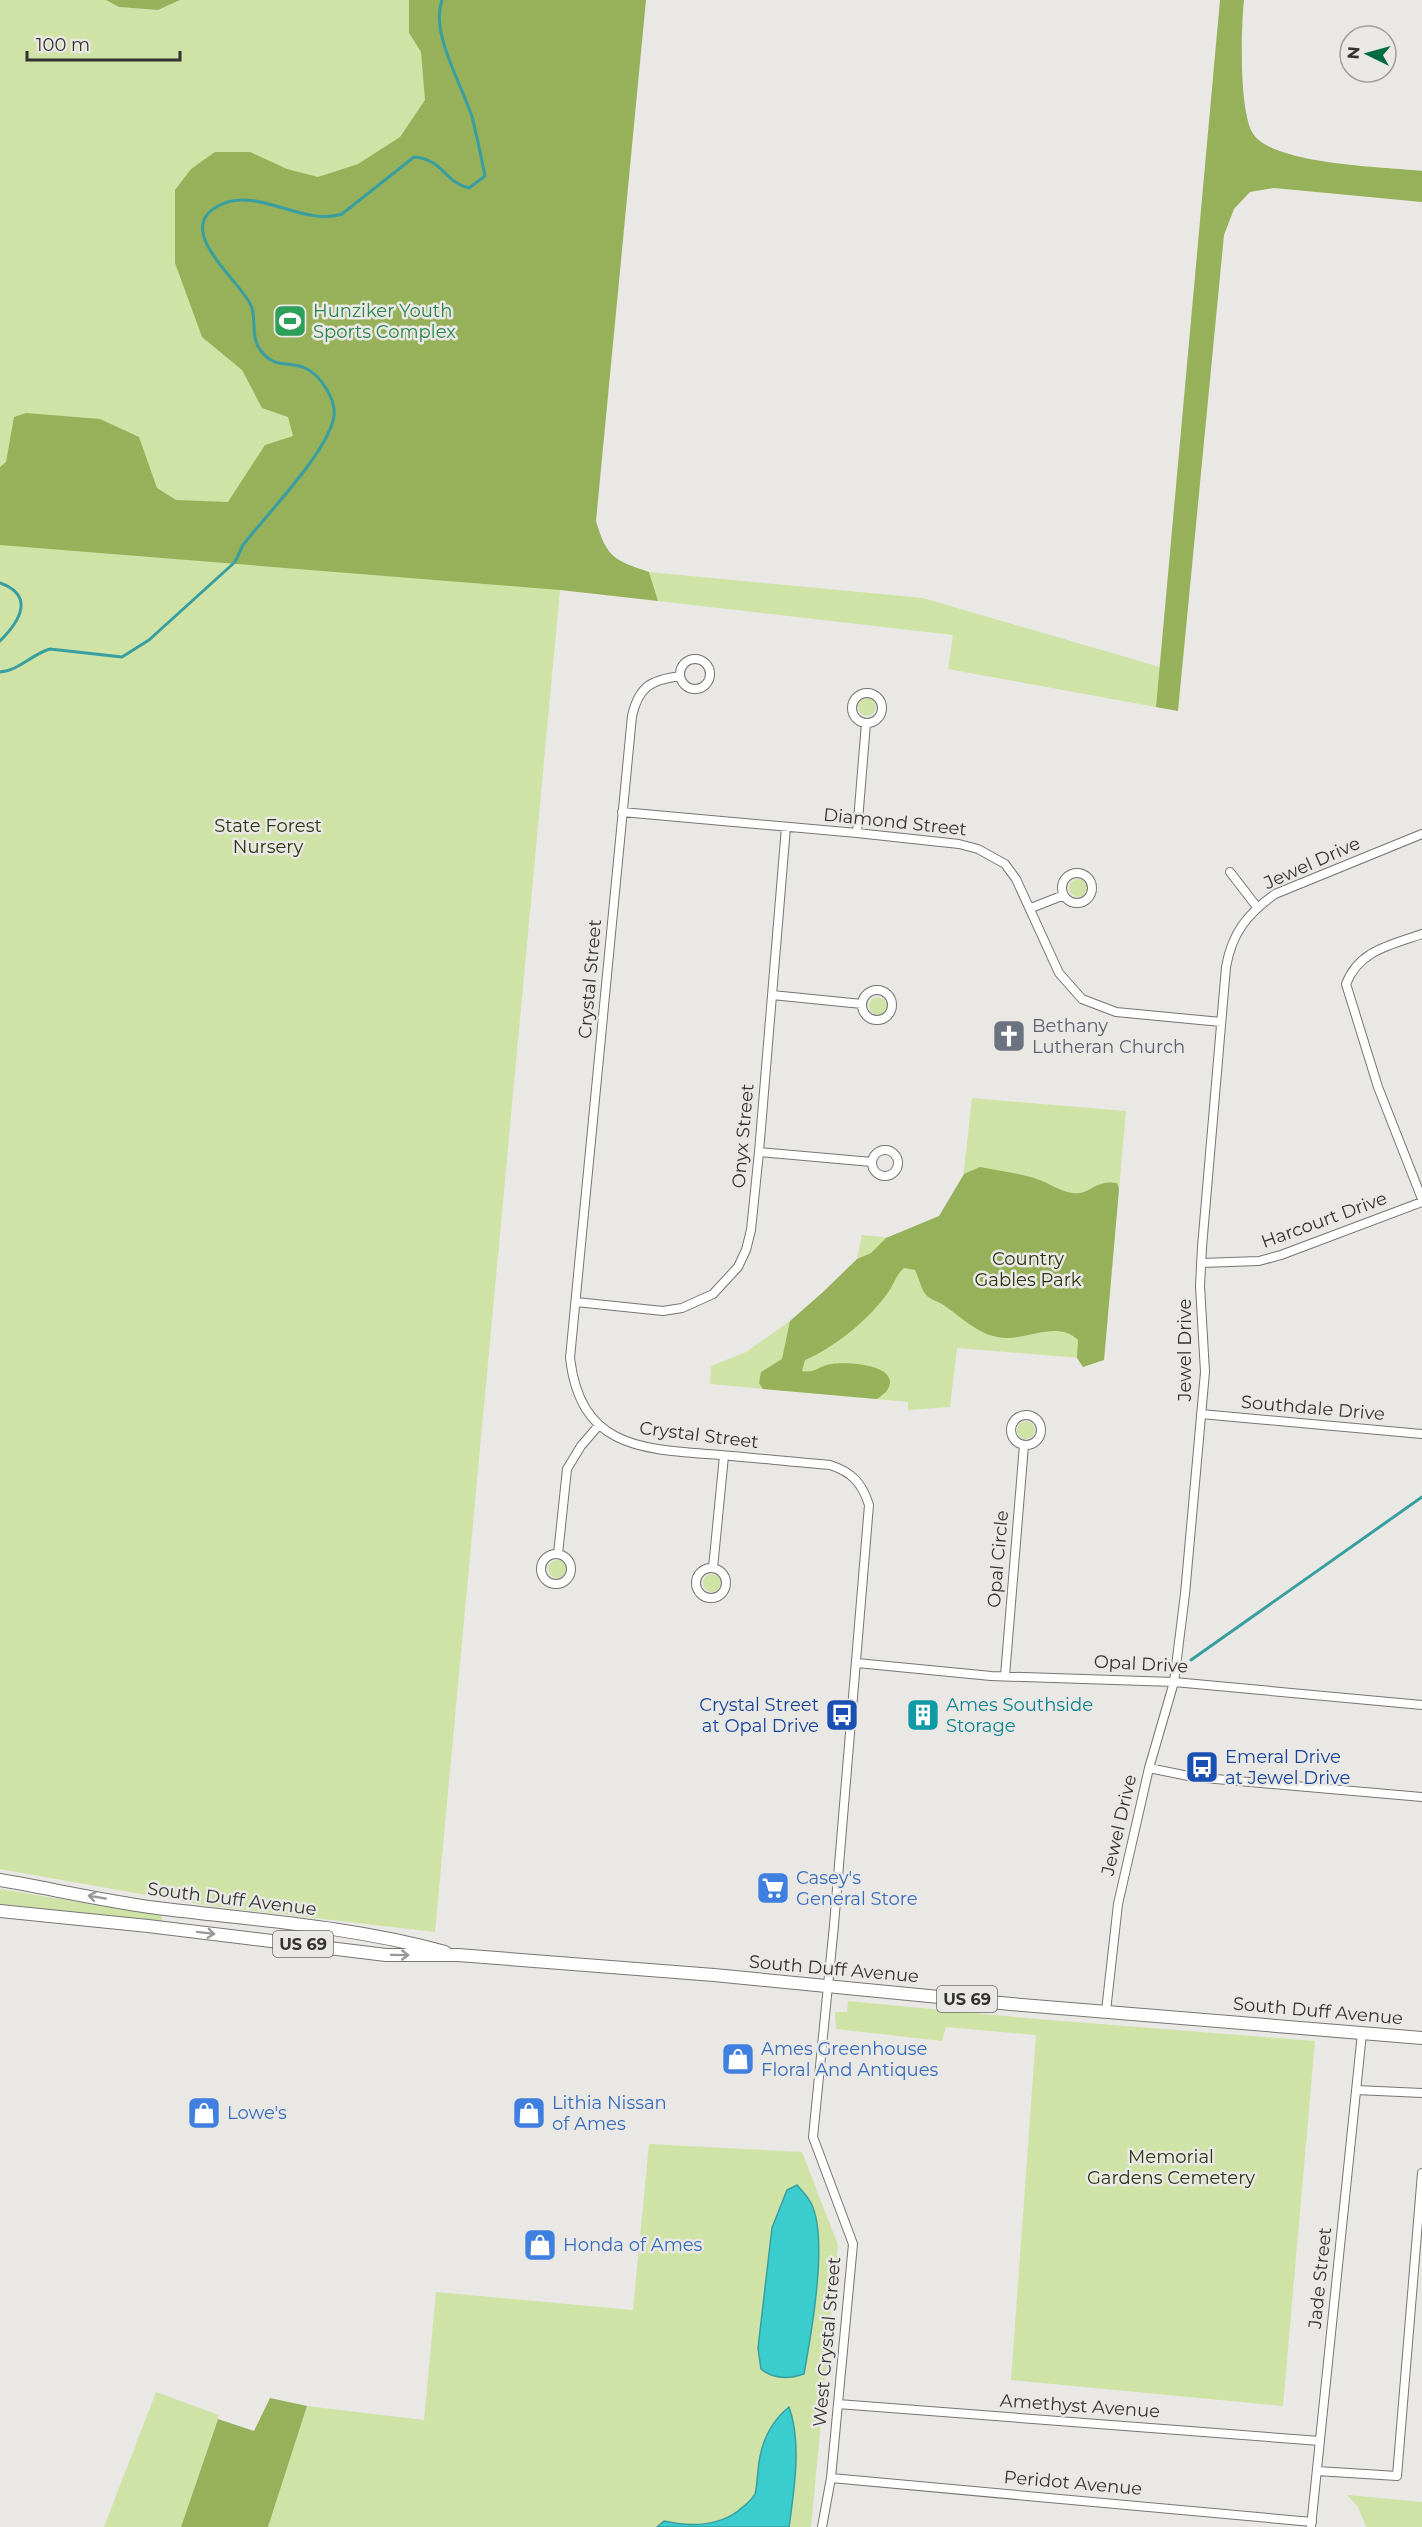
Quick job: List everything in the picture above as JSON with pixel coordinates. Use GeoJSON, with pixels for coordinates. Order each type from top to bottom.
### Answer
{"type":"FeatureCollection","features":[{"type":"Feature","properties":{"kind":"main road","name":"South Duff Avenue"},"geometry":{"type":"LineString","coordinates":[[0,1880],[154,1908],[359,1934],[419,1944],[458,1955]]}},
{"type":"Feature","properties":{"kind":"main road","name":"South Duff Avenue"},"geometry":{"type":"LineString","coordinates":[[0,1911],[148,1926],[386,1955],[458,1955],[714,1975],[1422,2038]]}},
{"type":"Feature","properties":{"kind":"street","name":"Crystal Street"},"geometry":{"type":"LineString","coordinates":[[680,676],[654,682],[640,693],[635,703],[622,812],[570,1358],[573,1380],[579,1398],[599,1425],[609,1433],[636,1446],[830,1465],[850,1473],[865,1492],[869,1512],[829,1987]]}},
{"type":"Feature","properties":{"kind":"street"},"geometry":{"type":"LineString","coordinates":[[856,833],[866,723]]}},
{"type":"Feature","properties":{"kind":"street","name":"Diamond Street"},"geometry":{"type":"LineString","coordinates":[[622,812],[959,844],[992,855],[1005,864],[1016,879],[1059,973],[1082,999],[1099,1008],[1116,1012],[1221,1022]]}},
{"type":"Feature","properties":{"kind":"street","name":"Onyx Street"},"geometry":{"type":"LineString","coordinates":[[576,1302],[663,1311],[682,1308],[713,1294],[738,1267],[746,1250],[751,1230],[759,1152],[786,827]]}},
{"type":"Feature","properties":{"kind":"street","name":"Jewel Drive"},"geometry":{"type":"LineString","coordinates":[[1106,2011],[1118,1904],[1149,1768],[1174,1682],[1185,1594],[1205,1372],[1201,1263],[1221,1022],[1230,945],[1257,907],[1275,894],[1422,834]]}},
{"type":"Feature","properties":{"kind":"street"},"geometry":{"type":"LineString","coordinates":[[1230,872],[1257,907]]}},
{"type":"Feature","properties":{"kind":"street"},"geometry":{"type":"LineString","coordinates":[[1031,908],[1064,895]]}},
{"type":"Feature","properties":{"kind":"street"},"geometry":{"type":"LineString","coordinates":[[1422,934],[1363,958],[1352,969],[1346,984],[1378,1087],[1422,1200]]}},
{"type":"Feature","properties":{"kind":"street"},"geometry":{"type":"LineString","coordinates":[[772,995],[862,1004]]}},
{"type":"Feature","properties":{"kind":"street"},"geometry":{"type":"LineString","coordinates":[[759,1152],[872,1162]]}},
{"type":"Feature","properties":{"kind":"street","name":"Harcourt Drive"},"geometry":{"type":"LineString","coordinates":[[1201,1263],[1258,1260],[1281,1255],[1422,1200]]}},
{"type":"Feature","properties":{"kind":"street","name":"Southdale Drive"},"geometry":{"type":"LineString","coordinates":[[1201,1414],[1422,1434]]}},
{"type":"Feature","properties":{"kind":"street"},"geometry":{"type":"LineString","coordinates":[[558,1554],[567,1469],[576,1452],[599,1425]]}},
{"type":"Feature","properties":{"kind":"street","name":"Opal Circle"},"geometry":{"type":"LineString","coordinates":[[1005,1676],[1024,1445]]}},
{"type":"Feature","properties":{"kind":"street"},"geometry":{"type":"LineString","coordinates":[[713,1568],[724,1456]]}},
{"type":"Feature","properties":{"kind":"street","name":"Opal Drive"},"geometry":{"type":"LineString","coordinates":[[857,1663],[1005,1676],[1174,1682],[1422,1705]]}},
{"type":"Feature","properties":{"kind":"street"},"geometry":{"type":"LineString","coordinates":[[1149,1768],[1193,1777],[1422,1797]]}},
{"type":"Feature","properties":{"kind":"street","name":"West Crystal Street"},"geometry":{"type":"LineString","coordinates":[[822,2527],[831,2478],[853,2244],[813,2138],[829,1987]]}},
{"type":"Feature","properties":{"kind":"street","name":"Jade Street"},"geometry":{"type":"LineString","coordinates":[[1311,2524],[1362,2033]]}},
{"type":"Feature","properties":{"kind":"street"},"geometry":{"type":"LineString","coordinates":[[1356,2090],[1422,2093]]}},
{"type":"Feature","properties":{"kind":"street"},"geometry":{"type":"LineString","coordinates":[[1317,2470],[1397,2476],[1422,2173]]}},
{"type":"Feature","properties":{"kind":"street","name":"Amethyst Avenue"},"geometry":{"type":"LineString","coordinates":[[838,2404],[1320,2441]]}},
{"type":"Feature","properties":{"kind":"street","name":"Peridot Avenue"},"geometry":{"type":"LineString","coordinates":[[831,2478],[1311,2524]]}},
{"type":"Feature","properties":{"kind":"green space","name":"State Forest Nursery"},"geometry":{"type":"Polygon","coordinates":[[[0,0],[106,0],[119,7],[158,10],[180,0],[409,0],[409,33],[421,52],[597,98],[560,590],[435,1932],[203,1905],[0,1869],[0,0]]]}},
{"type":"Feature","properties":{"kind":"green space"},"geometry":{"type":"Polygon","coordinates":[[[106,0],[180,0],[158,10],[119,7],[106,0]]]}},
{"type":"Feature","properties":{"kind":"green space","name":"Hunziker Youth Sports Complex"},"geometry":{"type":"Polygon","coordinates":[[[409,0],[646,0],[596,521],[604,543],[613,556],[649,572],[658,601],[560,590],[0,545],[0,467],[6,462],[14,417],[26,413],[100,419],[139,437],[157,488],[176,500],[228,502],[265,445],[293,436],[288,417],[262,408],[242,370],[202,337],[175,263],[175,190],[191,169],[215,152],[250,152],[287,169],[318,177],[358,164],[400,137],[425,100],[421,52],[409,33],[409,0]]]}},
{"type":"Feature","properties":{"kind":"green space"},"geometry":{"type":"Polygon","coordinates":[[[1220,0],[1244,0],[1242,48],[1245,105],[1252,132],[1263,143],[1304,158],[1357,166],[1422,171],[1422,202],[1274,188],[1250,192],[1234,209],[1224,235],[1178,711],[1156,707],[1220,0]]]}},
{"type":"Feature","properties":{"kind":"green space"},"geometry":{"type":"Polygon","coordinates":[[[649,572],[923,598],[1160,667],[1156,707],[948,669],[953,635],[658,601],[649,572]]]}},
{"type":"Feature","properties":{"kind":"green space"},"geometry":{"type":"Polygon","coordinates":[[[867,698],[873,701],[876,707],[873,713],[867,716],[861,713],[858,707],[861,701],[867,698]]]}},
{"type":"Feature","properties":{"kind":"green space"},"geometry":{"type":"Polygon","coordinates":[[[1078,879],[1084,882],[1087,888],[1084,894],[1078,897],[1072,894],[1069,888],[1072,882],[1078,879]]]}},
{"type":"Feature","properties":{"kind":"green space"},"geometry":{"type":"Polygon","coordinates":[[[878,997],[884,1000],[887,1006],[884,1012],[878,1015],[872,1012],[869,1006],[872,1000],[878,997]]]}},
{"type":"Feature","properties":{"kind":"green space","name":"Country Gables Park"},"geometry":{"type":"Polygon","coordinates":[[[972,1098],[1126,1111],[1104,1360],[957,1348],[950,1407],[908,1410],[908,1402],[710,1384],[711,1366],[746,1352],[790,1321],[818,1336],[849,1295],[862,1235],[915,1240],[958,1222],[972,1098]]]}},
{"type":"Feature","properties":{"kind":"green space"},"geometry":{"type":"Polygon","coordinates":[[[980,1167],[1030,1177],[1072,1193],[1083,1192],[1103,1183],[1117,1183],[1119,1189],[1104,1360],[1083,1367],[1077,1358],[1078,1340],[1062,1332],[1044,1332],[1007,1338],[989,1335],[928,1297],[915,1270],[904,1268],[889,1291],[862,1322],[828,1348],[805,1360],[802,1371],[838,1363],[866,1365],[888,1375],[889,1387],[884,1393],[877,1399],[763,1389],[759,1383],[761,1372],[782,1359],[790,1321],[857,1259],[871,1253],[886,1238],[939,1216],[964,1174],[980,1167]]]}},
{"type":"Feature","properties":{"kind":"green space"},"geometry":{"type":"Polygon","coordinates":[[[1026,1421],[1034,1426],[1035,1430],[1030,1438],[1026,1439],[1018,1434],[1017,1430],[1022,1422],[1026,1421]]]}},
{"type":"Feature","properties":{"kind":"green space"},"geometry":{"type":"Polygon","coordinates":[[[557,1560],[563,1563],[566,1569],[563,1575],[557,1578],[551,1575],[548,1569],[551,1563],[557,1560]]]}},
{"type":"Feature","properties":{"kind":"green space"},"geometry":{"type":"Polygon","coordinates":[[[712,1574],[718,1577],[721,1583],[718,1589],[712,1592],[706,1589],[703,1583],[706,1577],[712,1574]]]}},
{"type":"Feature","properties":{"kind":"green space"},"geometry":{"type":"Polygon","coordinates":[[[0,1889],[162,1916],[162,1921],[0,1904],[0,1889]]]}},
{"type":"Feature","properties":{"kind":"green space","name":"Memorial Gardens Cemetery"},"geometry":{"type":"Polygon","coordinates":[[[848,2001],[1037,2019],[1315,2041],[1283,2406],[1011,2380],[1036,2035],[946,2027],[942,2041],[836,2029],[835,2012],[847,2012],[848,2001]]]}},
{"type":"Feature","properties":{"kind":"green space"},"geometry":{"type":"Polygon","coordinates":[[[649,2144],[802,2152],[838,2245],[811,2527],[268,2527],[307,2406],[424,2420],[436,2292],[633,2310],[649,2144]]]}},
{"type":"Feature","properties":{"kind":"green space"},"geometry":{"type":"Polygon","coordinates":[[[156,2392],[219,2415],[181,2527],[104,2527],[156,2392]]]}},
{"type":"Feature","properties":{"kind":"green space"},"geometry":{"type":"Polygon","coordinates":[[[270,2398],[307,2406],[268,2527],[181,2527],[218,2419],[254,2431],[270,2398]]]}},
{"type":"Feature","properties":{"kind":"green space"},"geometry":{"type":"Polygon","coordinates":[[[1347,2495],[1422,2502],[1422,2527],[1366,2527],[1358,2507],[1347,2495]]]}},
{"type":"Feature","properties":{"kind":"water"},"geometry":{"type":"Polygon","coordinates":[[[797,2185],[810,2201],[816,2219],[819,2262],[811,2336],[804,2374],[782,2378],[761,2369],[758,2348],[772,2228],[787,2190],[797,2185]]]}},
{"type":"Feature","properties":{"kind":"water"},"geometry":{"type":"Polygon","coordinates":[[[789,2407],[796,2451],[795,2482],[789,2527],[657,2527],[664,2521],[693,2525],[712,2523],[730,2516],[752,2499],[757,2486],[761,2453],[767,2436],[776,2420],[789,2407]]]}},
{"type":"Feature","properties":{"kind":"waterway"},"geometry":{"type":"LineString","coordinates":[[0,672],[13,669],[50,649],[122,657],[149,640],[235,562],[243,545],[321,447],[334,416],[330,396],[322,382],[311,371],[271,360],[261,351],[256,341],[252,308],[206,243],[202,229],[206,217],[218,206],[233,201],[248,200],[295,212],[327,217],[342,214],[414,157],[431,162],[454,181],[469,188],[485,176],[472,117],[449,59],[440,28],[439,13],[442,0]]}},
{"type":"Feature","properties":{"kind":"waterway"},"geometry":{"type":"LineString","coordinates":[[0,583],[11,588],[21,602],[18,618],[0,641]]}},
{"type":"Feature","properties":{"kind":"waterway"},"geometry":{"type":"LineString","coordinates":[[1191,1660],[1422,1497]]}},
{"type":"Feature","properties":{"kind":"place","name":"Hunziker Youth Sports Complex"},"geometry":{"type":"Point","coordinates":[290,321]}},
{"type":"Feature","properties":{"kind":"place","name":"Bethany Lutheran Church"},"geometry":{"type":"Point","coordinates":[1009,1036]}},
{"type":"Feature","properties":{"kind":"place","name":"Crystal Street at Opal Drive"},"geometry":{"type":"Point","coordinates":[842,1715]}},
{"type":"Feature","properties":{"kind":"place","name":"Ames Southside Storage"},"geometry":{"type":"Point","coordinates":[923,1715]}},
{"type":"Feature","properties":{"kind":"place","name":"Emeral Drive at Jewel Drive"},"geometry":{"type":"Point","coordinates":[1202,1767]}},
{"type":"Feature","properties":{"kind":"place","name":"Casey's General Store"},"geometry":{"type":"Point","coordinates":[773,1888]}},
{"type":"Feature","properties":{"kind":"place","name":"Ames Greenhouse Floral And Antiques"},"geometry":{"type":"Point","coordinates":[738,2059]}},
{"type":"Feature","properties":{"kind":"place","name":"Lowe's"},"geometry":{"type":"Point","coordinates":[204,2113]}},
{"type":"Feature","properties":{"kind":"place","name":"Lithia Nissan of Ames"},"geometry":{"type":"Point","coordinates":[529,2113]}},
{"type":"Feature","properties":{"kind":"place","name":"Honda of Ames"},"geometry":{"type":"Point","coordinates":[540,2245]}}]}
